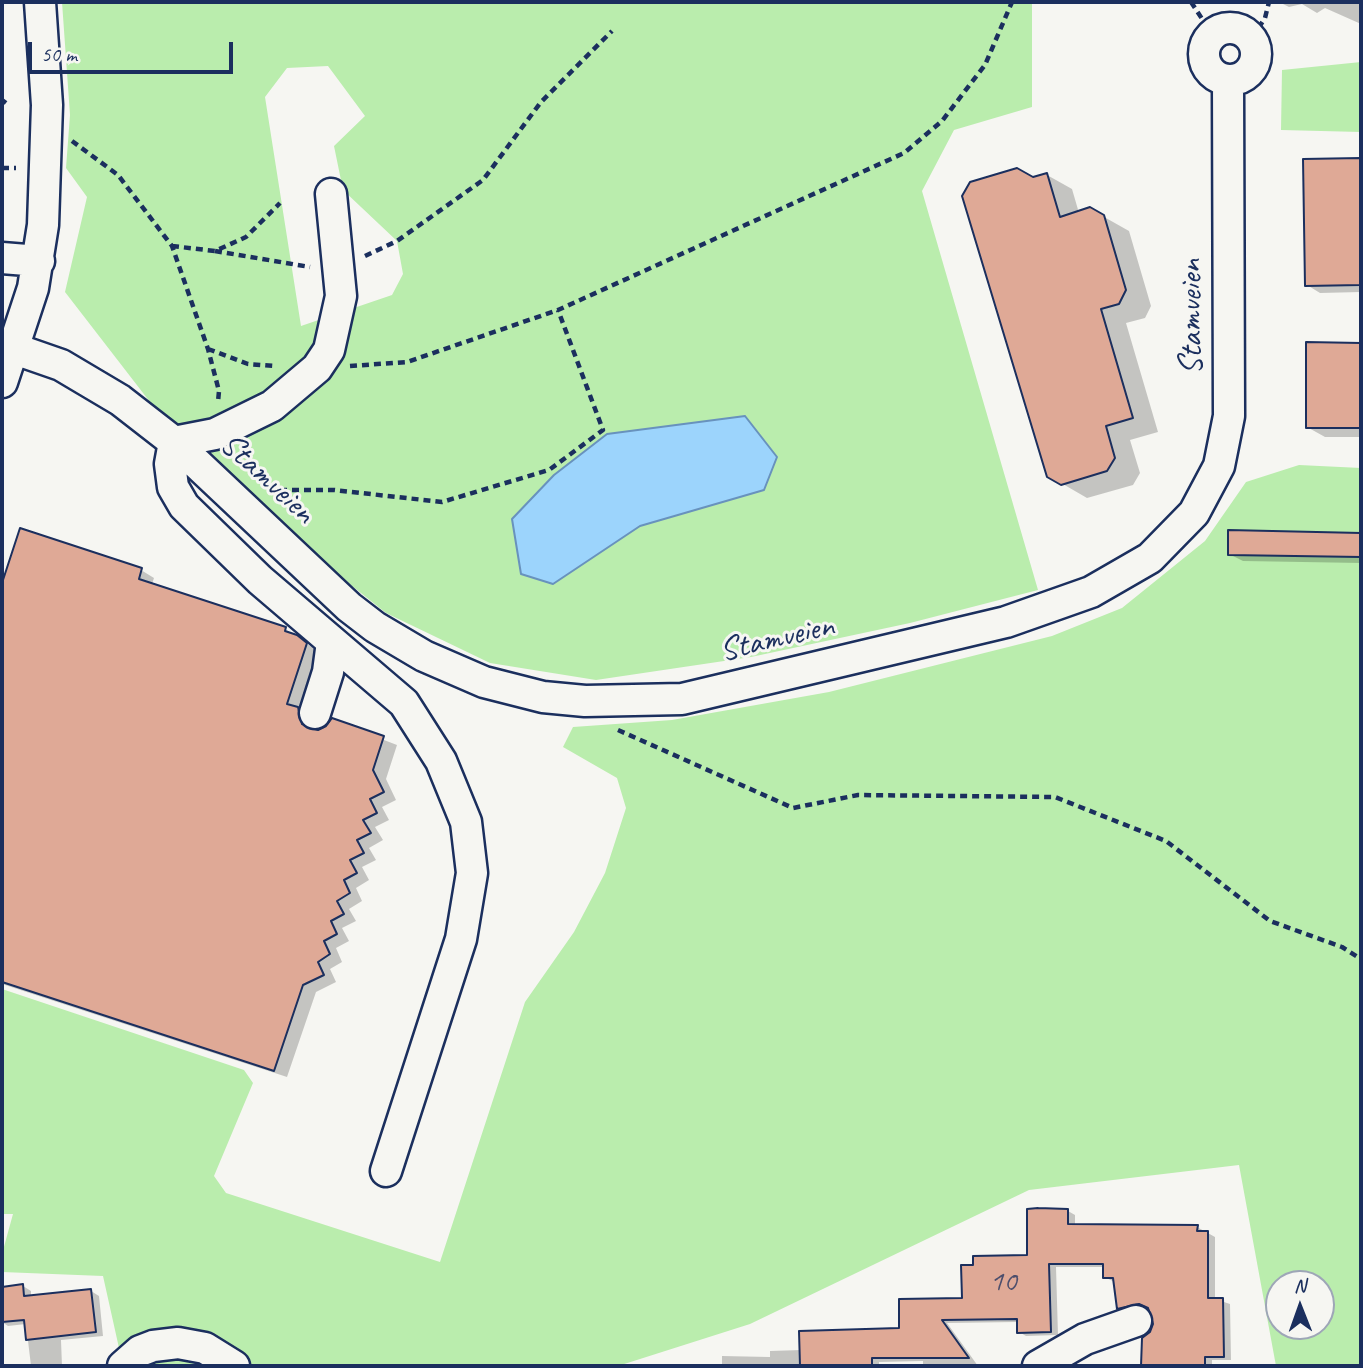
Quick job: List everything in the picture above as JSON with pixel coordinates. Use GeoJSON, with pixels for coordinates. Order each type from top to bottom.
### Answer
{"type":"FeatureCollection","features":[{"type":"Feature","properties":{"kind":"street"},"geometry":{"type":"LineString","coordinates":[[2,382],[15,349],[39,261],[47,146],[46,71],[40,2]]}},
{"type":"Feature","properties":{"kind":"street"},"geometry":{"type":"LineString","coordinates":[[1233,27],[1244,30],[1252,38],[1257,52],[1253,67],[1243,77],[1228,80],[1216,77],[1208,68],[1203,57],[1205,44],[1212,34],[1233,27]]}},
{"type":"Feature","properties":{"kind":"street","name":"Stamveien"},"geometry":{"type":"LineString","coordinates":[[15,349],[61,365],[90,380],[174,443],[323,584],[375,627],[424,656],[474,678],[543,697],[585,701],[682,699],[1006,622],[1091,592],[1150,558],[1194,513],[1219,466],[1229,416],[1228,80]]}},
{"type":"Feature","properties":{"kind":"street"},"geometry":{"type":"LineString","coordinates":[[331,194],[340,269],[339,315],[328,349],[317,368],[272,406],[215,434],[174,443],[170,464],[173,487],[184,506],[260,580],[404,703],[428,737],[466,822],[472,873],[461,939],[386,1171]]}},
{"type":"Feature","properties":{"kind":"street"},"geometry":{"type":"LineString","coordinates":[[2,258],[39,261]]}},
{"type":"Feature","properties":{"kind":"street"},"geometry":{"type":"LineString","coordinates":[[315,713],[328,672],[332,642]]}},
{"type":"Feature","properties":{"kind":"street"},"geometry":{"type":"LineString","coordinates":[[1038,1366],[1085,1339],[1136,1321]]}},
{"type":"Feature","properties":{"kind":"street"},"geometry":{"type":"LineString","coordinates":[[123,1366],[140,1351],[153,1346],[178,1343],[205,1348],[234,1366]]}},
{"type":"Feature","properties":{"kind":"path"},"geometry":{"type":"LineString","coordinates":[[208,349],[248,364],[317,368],[407,362],[558,310],[904,153],[942,121],[985,65],[1012,2]]}},
{"type":"Feature","properties":{"kind":"path"},"geometry":{"type":"LineString","coordinates":[[1191,2],[1212,34]]}},
{"type":"Feature","properties":{"kind":"path"},"geometry":{"type":"LineString","coordinates":[[1252,38],[1265,18],[1269,2]]}},
{"type":"Feature","properties":{"kind":"path"},"geometry":{"type":"LineString","coordinates":[[172,246],[215,251],[291,266],[340,269],[397,241],[483,180],[541,102],[611,31]]}},
{"type":"Feature","properties":{"kind":"path"},"geometry":{"type":"LineString","coordinates":[[72,140],[118,175],[172,246],[208,349],[219,391],[215,434]]}},
{"type":"Feature","properties":{"kind":"path"},"geometry":{"type":"LineString","coordinates":[[2,168],[21,168]]}},
{"type":"Feature","properties":{"kind":"path"},"geometry":{"type":"LineString","coordinates":[[215,251],[246,237],[280,203]]}},
{"type":"Feature","properties":{"kind":"path"},"geometry":{"type":"LineString","coordinates":[[225,490],[334,490],[442,502],[550,470],[603,430],[558,310]]}},
{"type":"Feature","properties":{"kind":"path"},"geometry":{"type":"LineString","coordinates":[[606,725],[793,808],[858,795],[1055,797],[1166,841],[1270,921],[1342,947],[1361,960]]}},
{"type":"Feature","properties":{"kind":"green space"},"geometry":{"type":"Polygon","coordinates":[[[62,2],[1032,2],[1032,107],[954,130],[922,191],[1038,590],[910,623],[751,657],[596,680],[490,663],[386,613],[292,538],[186,430],[150,402],[65,292],[87,197],[66,168],[70,115],[62,2]],[[328,66],[287,68],[265,97],[301,326],[392,295],[403,274],[397,241],[343,190],[334,146],[365,116],[328,66]],[[607,434],[554,475],[512,519],[640,526],[764,490],[607,434]]]}},
{"type":"Feature","properties":{"kind":"green space"},"geometry":{"type":"Polygon","coordinates":[[[1361,62],[1361,132],[1281,130],[1282,70],[1361,62]]]}},
{"type":"Feature","properties":{"kind":"green space"},"geometry":{"type":"Polygon","coordinates":[[[1299,465],[1361,468],[1361,1366],[1276,1366],[1271,1340],[1335,1340],[1335,1270],[1265,1270],[1265,1306],[1239,1165],[1029,1190],[750,1324],[618,1366],[123,1366],[103,1276],[2,1272],[2,1254],[13,1214],[2,1214],[2,989],[244,1070],[253,1083],[214,1176],[226,1193],[440,1262],[525,1002],[574,932],[605,873],[626,808],[617,778],[563,747],[573,727],[672,720],[829,692],[1052,636],[1122,608],[1205,541],[1246,482],[1299,465]]]}},
{"type":"Feature","properties":{"kind":"water"},"geometry":{"type":"Polygon","coordinates":[[[745,416],[777,457],[764,490],[640,526],[553,584],[521,574],[512,519],[554,475],[607,434],[745,416]]]}},
{"type":"Feature","properties":{"kind":"building"},"geometry":{"type":"Polygon","coordinates":[[[1361,158],[1361,285],[1305,286],[1303,159],[1361,158]]]}},
{"type":"Feature","properties":{"kind":"building"},"geometry":{"type":"Polygon","coordinates":[[[1017,168],[1033,177],[1047,173],[1060,217],[1090,207],[1104,215],[1126,290],[1119,304],[1101,309],[1133,418],[1106,426],[1115,458],[1107,471],[1061,485],[1047,477],[962,196],[970,182],[1017,168]]]}},
{"type":"Feature","properties":{"kind":"building"},"geometry":{"type":"Polygon","coordinates":[[[1306,342],[1361,343],[1361,428],[1306,428],[1306,342]]]}},
{"type":"Feature","properties":{"kind":"building"},"geometry":{"type":"Polygon","coordinates":[[[20,528],[142,568],[139,579],[286,627],[285,631],[297,635],[307,643],[287,704],[298,707],[302,724],[318,730],[326,726],[332,718],[384,736],[373,770],[384,792],[370,799],[377,813],[363,820],[371,833],[357,840],[364,853],[350,860],[357,873],[344,880],[350,893],[337,901],[344,914],[331,921],[337,934],[324,941],[330,954],[318,962],[324,975],[303,985],[274,1071],[2,982],[2,583],[20,528]]]}},
{"type":"Feature","properties":{"kind":"building"},"geometry":{"type":"Polygon","coordinates":[[[1228,530],[1361,533],[1361,557],[1228,555],[1228,530]]]}},
{"type":"Feature","properties":{"kind":"building"},"geometry":{"type":"Polygon","coordinates":[[[1027,1209],[1068,1209],[1068,1224],[1198,1225],[1197,1231],[1208,1231],[1208,1298],[1223,1298],[1224,1357],[1205,1357],[1205,1366],[1141,1366],[1142,1338],[1150,1332],[1153,1324],[1148,1308],[1139,1304],[1117,1309],[1113,1278],[1103,1278],[1103,1264],[1049,1264],[1051,1332],[1017,1333],[1017,1319],[942,1320],[969,1358],[872,1358],[872,1366],[800,1366],[799,1331],[899,1328],[899,1299],[962,1298],[961,1265],[973,1265],[973,1256],[1027,1255],[1027,1209]]]}},
{"type":"Feature","properties":{"kind":"building"},"geometry":{"type":"Polygon","coordinates":[[[23,1284],[24,1296],[91,1289],[96,1332],[26,1340],[24,1320],[2,1322],[2,1287],[23,1284]]]}}]}
